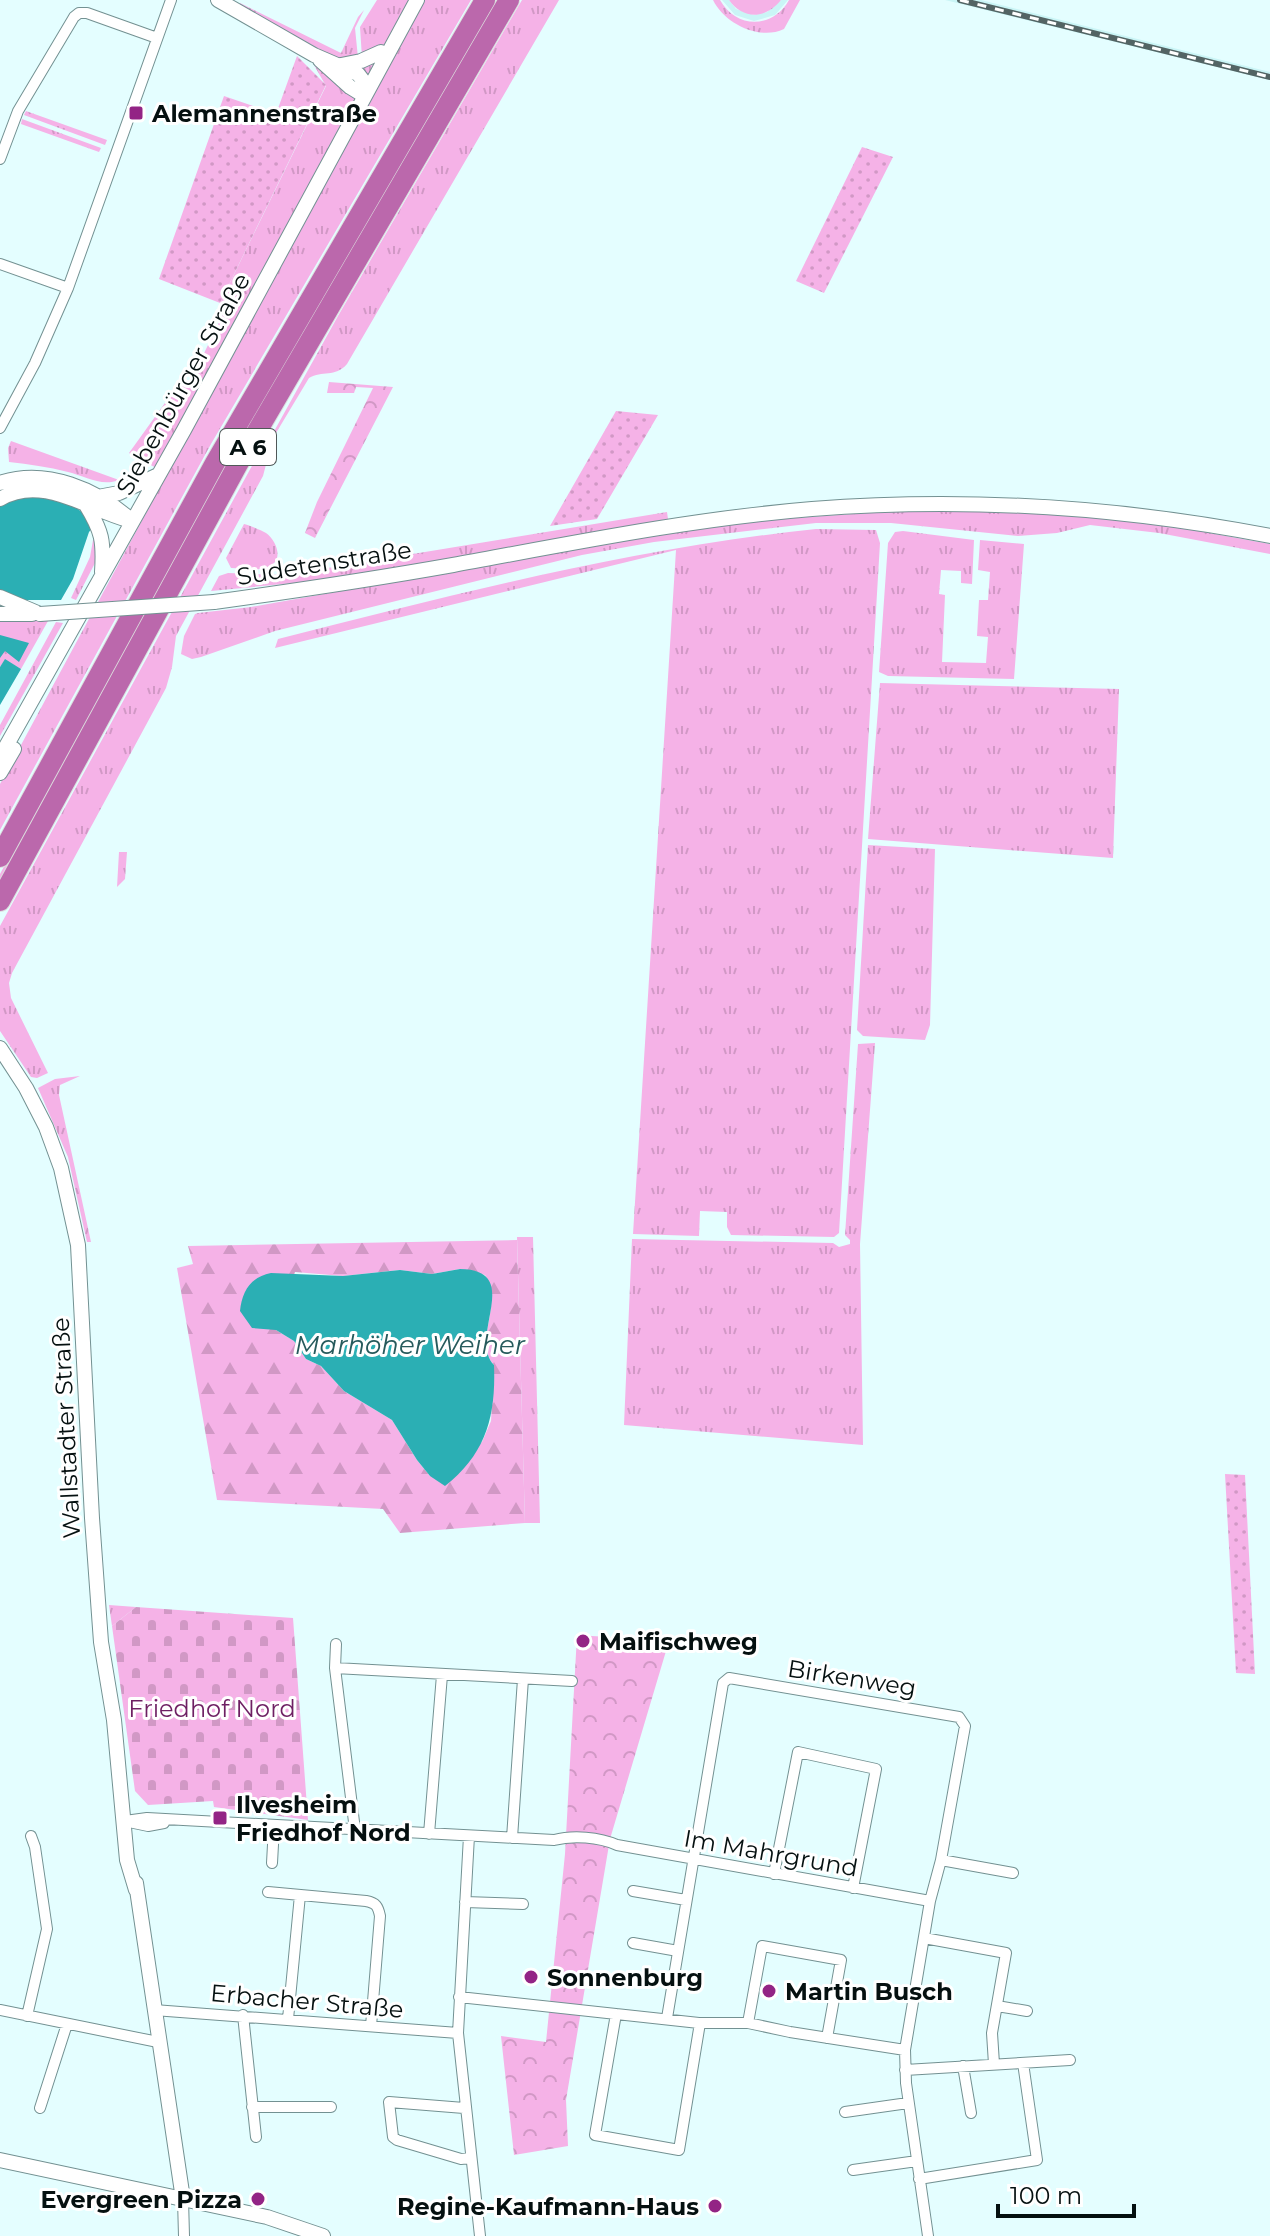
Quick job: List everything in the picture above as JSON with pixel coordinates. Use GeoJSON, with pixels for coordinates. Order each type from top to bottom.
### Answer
{"type":"FeatureCollection","features":[{"type":"Feature","properties":{"kind":"highway","name":"A 6"},"geometry":{"type":"LineString","coordinates":[[0,857],[215,463],[485,0]]}},
{"type":"Feature","properties":{"kind":"highway","name":"A 6"},"geometry":{"type":"LineString","coordinates":[[0,901],[223,491],[509,0]]}},
{"type":"Feature","properties":{"kind":"main road"},"geometry":{"type":"LineString","coordinates":[[218,0],[314,55],[358,74],[366,91]]}},
{"type":"Feature","properties":{"kind":"main road","name":"Siebenbürger Straße"},"geometry":{"type":"LineString","coordinates":[[366,91],[371,70],[381,52],[417,0]]}},
{"type":"Feature","properties":{"kind":"main road","name":"Siebenbürger Straße"},"geometry":{"type":"LineString","coordinates":[[0,757],[4,743],[34,700],[417,0]]}},
{"type":"Feature","properties":{"kind":"main road"},"geometry":{"type":"LineString","coordinates":[[341,65],[381,52]]}},
{"type":"Feature","properties":{"kind":"main road"},"geometry":{"type":"LineString","coordinates":[[314,55],[350,87],[366,91]]}},
{"type":"Feature","properties":{"kind":"main road"},"geometry":{"type":"LineString","coordinates":[[92,500],[119,493],[159,474]]}},
{"type":"Feature","properties":{"kind":"main road"},"geometry":{"type":"LineString","coordinates":[[1,488],[23,478],[43,478],[69,484],[92,500],[116,507],[132,521]]}},
{"type":"Feature","properties":{"kind":"main road"},"geometry":{"type":"LineString","coordinates":[[92,500],[103,545],[101,577]]}},
{"type":"Feature","properties":{"kind":"main road","name":"Sudetenstraße"},"geometry":{"type":"LineString","coordinates":[[0,614],[214,602],[333,585],[653,529],[811,509],[962,504],[1054,508],[1136,515],[1270,536]]}},
{"type":"Feature","properties":{"kind":"main road"},"geometry":{"type":"LineString","coordinates":[[0,597],[40,614]]}},
{"type":"Feature","properties":{"kind":"main road","name":"Siebenbürger Straße"},"geometry":{"type":"LineString","coordinates":[[0,773],[23,733],[34,700]]}},
{"type":"Feature","properties":{"kind":"main road","name":"Wallstadter Straße"},"geometry":{"type":"LineString","coordinates":[[0,1048],[26,1088],[54,1146],[78,1245],[98,1600],[125,1821],[135,1859],[136,1890],[183,2199]]}},
{"type":"Feature","properties":{"kind":"main road"},"geometry":{"type":"LineString","coordinates":[[0,2160],[267,2217],[323,2236]]}},
{"type":"Feature","properties":{"kind":"street"},"geometry":{"type":"LineString","coordinates":[[0,428],[35,363],[68,288],[171,0]]}},
{"type":"Feature","properties":{"kind":"street"},"geometry":{"type":"LineString","coordinates":[[0,159],[18,111],[79,13],[87,13],[157,38]]}},
{"type":"Feature","properties":{"kind":"street"},"geometry":{"type":"LineString","coordinates":[[0,264],[68,288]]}},
{"type":"Feature","properties":{"kind":"street"},"geometry":{"type":"LineString","coordinates":[[336,1644],[335,1668],[355,1830]]}},
{"type":"Feature","properties":{"kind":"street"},"geometry":{"type":"LineString","coordinates":[[335,1668],[572,1681]]}},
{"type":"Feature","properties":{"kind":"street"},"geometry":{"type":"LineString","coordinates":[[429,1834],[442,1675]]}},
{"type":"Feature","properties":{"kind":"street","name":"Birkenweg"},"geometry":{"type":"LineString","coordinates":[[693,1859],[721,1693],[723,1683],[729,1678],[959,1717],[965,1726],[941,1860],[930,1901]]}},
{"type":"Feature","properties":{"kind":"street"},"geometry":{"type":"LineString","coordinates":[[512,1838],[523,1679]]}},
{"type":"Feature","properties":{"kind":"street"},"geometry":{"type":"LineString","coordinates":[[774,1874],[798,1752],[876,1769],[853,1888]]}},
{"type":"Feature","properties":{"kind":"street","name":"Im Mahrgrund"},"geometry":{"type":"LineString","coordinates":[[125,1821],[148,1826],[178,1821],[605,1840],[617,1845],[930,1901]]}},
{"type":"Feature","properties":{"kind":"street"},"geometry":{"type":"LineString","coordinates":[[272,1863],[274,1826]]}},
{"type":"Feature","properties":{"kind":"street"},"geometry":{"type":"LineString","coordinates":[[27,2016],[47,1929],[31,1836]]}},
{"type":"Feature","properties":{"kind":"street"},"geometry":{"type":"LineString","coordinates":[[469,1836],[458,2033],[480,2236]]}},
{"type":"Feature","properties":{"kind":"street"},"geometry":{"type":"LineString","coordinates":[[667,2018],[693,1859]]}},
{"type":"Feature","properties":{"kind":"street"},"geometry":{"type":"LineString","coordinates":[[941,1860],[1013,1873]]}},
{"type":"Feature","properties":{"kind":"street"},"geometry":{"type":"LineString","coordinates":[[633,1891],[686,1900]]}},
{"type":"Feature","properties":{"kind":"street"},"geometry":{"type":"LineString","coordinates":[[268,1892],[366,1901],[378,1907],[380,1916],[371,2026]]}},
{"type":"Feature","properties":{"kind":"street"},"geometry":{"type":"LineString","coordinates":[[288,2019],[300,1895]]}},
{"type":"Feature","properties":{"kind":"street"},"geometry":{"type":"LineString","coordinates":[[928,2236],[908,2103],[905,2050],[930,1901]]}},
{"type":"Feature","properties":{"kind":"street"},"geometry":{"type":"LineString","coordinates":[[465,1902],[523,1904]]}},
{"type":"Feature","properties":{"kind":"street"},"geometry":{"type":"LineString","coordinates":[[924,1938],[1006,1953],[992,2033],[994,2064]]}},
{"type":"Feature","properties":{"kind":"street"},"geometry":{"type":"LineString","coordinates":[[633,1943],[678,1951]]}},
{"type":"Feature","properties":{"kind":"street"},"geometry":{"type":"LineString","coordinates":[[748,2023],[762,1946],[841,1960],[827,2038]]}},
{"type":"Feature","properties":{"kind":"street"},"geometry":{"type":"LineString","coordinates":[[459,1997],[700,2023],[748,2023],[905,2050]]}},
{"type":"Feature","properties":{"kind":"street"},"geometry":{"type":"LineString","coordinates":[[997,2006],[1027,2011]]}},
{"type":"Feature","properties":{"kind":"street"},"geometry":{"type":"LineString","coordinates":[[0,2010],[158,2042]]}},
{"type":"Feature","properties":{"kind":"street","name":"Erbacher Straße"},"geometry":{"type":"LineString","coordinates":[[154,2010],[458,2033]]}},
{"type":"Feature","properties":{"kind":"street"},"geometry":{"type":"LineString","coordinates":[[616,2014],[595,2135],[679,2150],[700,2023]]}},
{"type":"Feature","properties":{"kind":"street"},"geometry":{"type":"LineString","coordinates":[[243,2015],[256,2137]]}},
{"type":"Feature","properties":{"kind":"street"},"geometry":{"type":"LineString","coordinates":[[40,2108],[67,2024]]}},
{"type":"Feature","properties":{"kind":"street"},"geometry":{"type":"LineString","coordinates":[[905,2070],[1070,2060]]}},
{"type":"Feature","properties":{"kind":"street"},"geometry":{"type":"LineString","coordinates":[[919,2179],[1037,2160],[1023,2063]]}},
{"type":"Feature","properties":{"kind":"street"},"geometry":{"type":"LineString","coordinates":[[963,2066],[971,2113]]}},
{"type":"Feature","properties":{"kind":"street"},"geometry":{"type":"LineString","coordinates":[[464,2108],[389,2102],[393,2137],[397,2140],[461,2159],[471,2158]]}},
{"type":"Feature","properties":{"kind":"street"},"geometry":{"type":"LineString","coordinates":[[845,2112],[908,2103]]}},
{"type":"Feature","properties":{"kind":"street"},"geometry":{"type":"LineString","coordinates":[[252,2107],[331,2107]]}},
{"type":"Feature","properties":{"kind":"street"},"geometry":{"type":"LineString","coordinates":[[853,2170],[917,2161]]}},
{"type":"Feature","properties":{"kind":"street"},"geometry":{"type":"LineString","coordinates":[[183,2199],[184,2236]]}},
{"type":"Feature","properties":{"kind":"shaded area"},"geometry":{"type":"Polygon","coordinates":[[[722,0],[729,0],[736,9],[754,15],[767,12],[781,0],[788,0],[775,15],[754,21],[735,15],[722,0]]]}},
{"type":"Feature","properties":{"kind":"shaded area"},"geometry":{"type":"Polygon","coordinates":[[[945,0],[981,0],[1270,72],[1270,80],[945,0]]]}},
{"type":"Feature","properties":{"kind":"green space"},"geometry":{"type":"Polygon","coordinates":[[[377,0],[471,0],[211,444],[0,830],[0,784],[167,474],[129,453],[180,382],[190,382],[227,306],[220,303],[326,86],[314,65],[365,104],[360,27],[377,0]]]}},
{"type":"Feature","properties":{"kind":"green space"},"geometry":{"type":"Polygon","coordinates":[[[522,0],[559,0],[347,364],[338,371],[309,378],[273,438],[263,476],[176,636],[166,688],[12,973],[9,983],[11,998],[48,1073],[31,1077],[0,1031],[0,926],[259,453],[262,453],[522,0]]]}},
{"type":"Feature","properties":{"kind":"green space"},"geometry":{"type":"Polygon","coordinates":[[[713,0],[720,0],[735,16],[754,22],[774,16],[789,0],[800,0],[784,29],[764,33],[743,28],[725,16],[713,0]]]}},
{"type":"Feature","properties":{"kind":"green space"},"geometry":{"type":"Polygon","coordinates":[[[729,0],[781,0],[769,11],[755,15],[741,11],[729,0]]]}},
{"type":"Feature","properties":{"kind":"green space"},"geometry":{"type":"Polygon","coordinates":[[[240,3],[341,53],[364,10],[355,28],[358,58],[346,60],[334,57],[240,6],[240,3]]]}},
{"type":"Feature","properties":{"kind":"green space"},"geometry":{"type":"Polygon","coordinates":[[[297,56],[326,85],[220,303],[159,279],[224,96],[276,114],[297,56]]]}},
{"type":"Feature","properties":{"kind":"green space"},"geometry":{"type":"Polygon","coordinates":[[[26,111],[107,140],[105,145],[24,115],[26,111]]]}},
{"type":"Feature","properties":{"kind":"green space"},"geometry":{"type":"Polygon","coordinates":[[[22,119],[101,148],[99,152],[21,124],[22,119]]]}},
{"type":"Feature","properties":{"kind":"green space"},"geometry":{"type":"Polygon","coordinates":[[[862,147],[893,157],[824,293],[796,281],[862,147]]]}},
{"type":"Feature","properties":{"kind":"green space"},"geometry":{"type":"Polygon","coordinates":[[[290,352],[0,882],[0,874],[170,560],[290,352]]]}},
{"type":"Feature","properties":{"kind":"green space"},"geometry":{"type":"Polygon","coordinates":[[[329,382],[393,387],[315,538],[305,533],[373,388],[356,387],[354,393],[327,393],[329,382]]]}},
{"type":"Feature","properties":{"kind":"green space"},"geometry":{"type":"Polygon","coordinates":[[[616,411],[658,415],[597,519],[550,526],[616,411]]]}},
{"type":"Feature","properties":{"kind":"green space"},"geometry":{"type":"Polygon","coordinates":[[[11,441],[119,480],[99,482],[68,472],[9,462],[11,441]]]}},
{"type":"Feature","properties":{"kind":"green space"},"geometry":{"type":"Polygon","coordinates":[[[925,509],[1071,514],[1160,524],[1270,544],[1270,554],[1159,533],[1090,525],[1057,533],[1018,536],[891,523],[816,523],[654,542],[582,555],[275,631],[201,657],[192,659],[181,654],[184,636],[198,613],[251,607],[722,523],[925,509]]]}},
{"type":"Feature","properties":{"kind":"green space"},"geometry":{"type":"Polygon","coordinates":[[[667,512],[668,519],[336,579],[211,591],[219,576],[228,573],[285,575],[667,512]]]}},
{"type":"Feature","properties":{"kind":"green space"},"geometry":{"type":"Polygon","coordinates":[[[244,524],[266,533],[273,540],[278,554],[270,566],[231,568],[226,558],[244,524]]]}},
{"type":"Feature","properties":{"kind":"green space"},"geometry":{"type":"Polygon","coordinates":[[[816,529],[876,530],[880,543],[839,1233],[834,1237],[731,1235],[727,1227],[727,1212],[700,1211],[699,1236],[633,1234],[676,550],[275,648],[278,639],[545,574],[680,548],[816,529]]]}},
{"type":"Feature","properties":{"kind":"green space"},"geometry":{"type":"Polygon","coordinates":[[[895,532],[974,540],[972,584],[961,583],[961,571],[941,570],[939,594],[945,595],[942,662],[986,663],[988,637],[977,636],[979,600],[988,600],[990,572],[978,570],[980,540],[1024,544],[1014,679],[888,676],[879,672],[888,543],[895,532]]]}},
{"type":"Feature","properties":{"kind":"green space"},"geometry":{"type":"Polygon","coordinates":[[[98,534],[95,563],[76,600],[71,598],[98,534]]]}},
{"type":"Feature","properties":{"kind":"green space"},"geometry":{"type":"Polygon","coordinates":[[[0,620],[48,621],[21,669],[5,660],[0,667],[0,620]]]}},
{"type":"Feature","properties":{"kind":"green space"},"geometry":{"type":"Polygon","coordinates":[[[56,622],[63,623],[0,736],[0,725],[56,622]]]}},
{"type":"Feature","properties":{"kind":"green space"},"geometry":{"type":"Polygon","coordinates":[[[880,683],[1119,689],[1113,858],[868,839],[880,683]]]}},
{"type":"Feature","properties":{"kind":"green space"},"geometry":{"type":"Polygon","coordinates":[[[868,845],[935,849],[930,1025],[925,1040],[863,1036],[857,1030],[868,845]]]}},
{"type":"Feature","properties":{"kind":"green space"},"geometry":{"type":"Polygon","coordinates":[[[119,852],[127,852],[125,879],[117,887],[119,852]]]}},
{"type":"Feature","properties":{"kind":"green space"},"geometry":{"type":"Polygon","coordinates":[[[875,1043],[860,1244],[863,1445],[624,1425],[632,1239],[833,1243],[839,1247],[850,1244],[845,1235],[858,1044],[875,1043]]]}},
{"type":"Feature","properties":{"kind":"green space"},"geometry":{"type":"Polygon","coordinates":[[[80,1076],[60,1085],[59,1095],[91,1242],[87,1242],[68,1157],[38,1088],[55,1079],[80,1076]]]}},
{"type":"Feature","properties":{"kind":"green space"},"geometry":{"type":"Polygon","coordinates":[[[517,1237],[533,1237],[540,1523],[525,1523],[517,1237]]]}},
{"type":"Feature","properties":{"kind":"green space"},"geometry":{"type":"Polygon","coordinates":[[[517,1240],[525,1523],[400,1533],[383,1509],[217,1500],[177,1268],[193,1264],[188,1246],[517,1240]],[[460,1269],[432,1274],[400,1270],[343,1276],[295,1272],[276,1330],[294,1341],[306,1359],[321,1366],[344,1391],[392,1420],[430,1476],[482,1442],[491,1421],[494,1365],[486,1345],[491,1300],[485,1275],[460,1269]]]}},
{"type":"Feature","properties":{"kind":"green space"},"geometry":{"type":"Polygon","coordinates":[[[1225,1474],[1245,1475],[1255,1674],[1236,1673],[1225,1474]]]}},
{"type":"Feature","properties":{"kind":"green space"},"geometry":{"type":"Polygon","coordinates":[[[109,1605],[136,1607],[112,1626],[109,1605]]]}},
{"type":"Feature","properties":{"kind":"green space","name":"Friedhof Nord"},"geometry":{"type":"Polygon","coordinates":[[[136,1607],[293,1618],[308,1820],[214,1807],[213,1801],[148,1805],[135,1791],[112,1626],[136,1607]]]}},
{"type":"Feature","properties":{"kind":"green space"},"geometry":{"type":"Polygon","coordinates":[[[577,1635],[669,1641],[610,1839],[566,2100],[568,2146],[514,2155],[501,2036],[546,2042],[565,1854],[577,1635]]]}},
{"type":"Feature","properties":{"kind":"water"},"geometry":{"type":"Polygon","coordinates":[[[35,494],[75,508],[94,526],[89,532],[73,579],[61,600],[21,600],[0,591],[0,506],[19,496],[35,494]]]}},
{"type":"Feature","properties":{"kind":"water"},"geometry":{"type":"Polygon","coordinates":[[[0,635],[29,643],[19,662],[5,651],[0,658],[0,635]]]}},
{"type":"Feature","properties":{"kind":"water"},"geometry":{"type":"Polygon","coordinates":[[[5,659],[21,669],[0,705],[0,667],[5,659]]]}},
{"type":"Feature","properties":{"kind":"water","name":"Marhöher Weiher"},"geometry":{"type":"Polygon","coordinates":[[[460,1269],[479,1272],[489,1280],[492,1292],[486,1338],[487,1353],[494,1365],[493,1401],[486,1433],[479,1447],[459,1474],[445,1486],[430,1476],[417,1460],[392,1420],[344,1391],[321,1366],[306,1359],[294,1341],[276,1330],[252,1328],[240,1311],[248,1286],[271,1273],[343,1276],[400,1270],[432,1274],[460,1269]]]}},
{"type":"Feature","properties":{"kind":"railway"},"geometry":{"type":"LineString","coordinates":[[960,0],[1270,77]]}},
{"type":"Feature","properties":{"kind":"place","name":"Alemannenstraße"},"geometry":{"type":"Point","coordinates":[136,113]}},
{"type":"Feature","properties":{"kind":"place","name":"Maifischweg"},"geometry":{"type":"Point","coordinates":[583,1641]}},
{"type":"Feature","properties":{"kind":"place","name":"Ilvesheim Friedhof Nord"},"geometry":{"type":"Point","coordinates":[220,1818]}},
{"type":"Feature","properties":{"kind":"place","name":"Sonnenburg"},"geometry":{"type":"Point","coordinates":[531,1977]}},
{"type":"Feature","properties":{"kind":"place","name":"Martin Busch"},"geometry":{"type":"Point","coordinates":[769,1991]}},
{"type":"Feature","properties":{"kind":"place","name":"Evergreen Pizza"},"geometry":{"type":"Point","coordinates":[258,2199]}},
{"type":"Feature","properties":{"kind":"place","name":"Regine-Kaufmann-Haus"},"geometry":{"type":"Point","coordinates":[715,2206]}}]}
